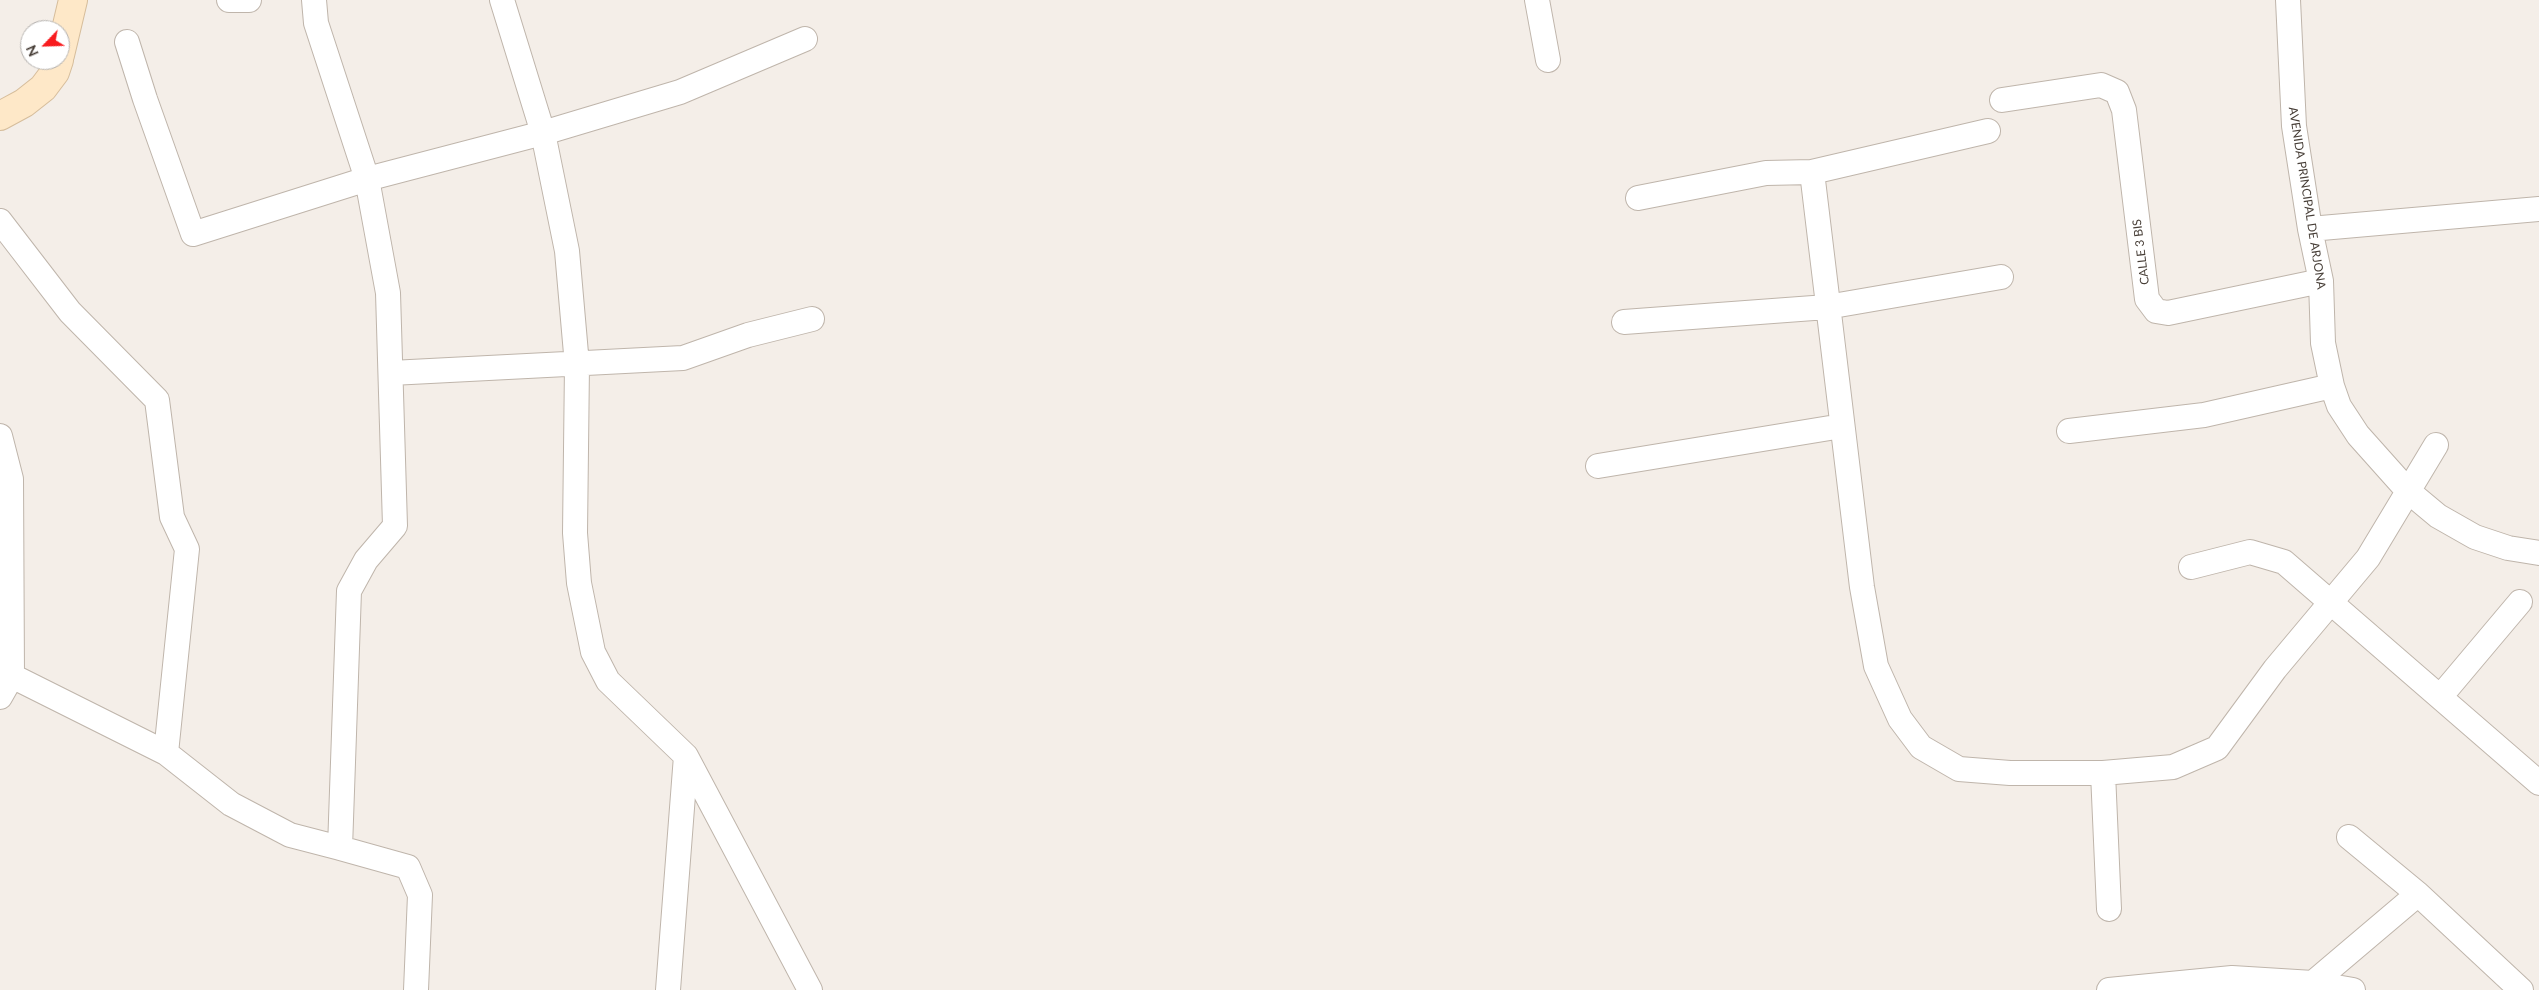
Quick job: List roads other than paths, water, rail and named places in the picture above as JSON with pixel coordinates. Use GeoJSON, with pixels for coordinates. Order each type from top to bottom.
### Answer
{"type":"FeatureCollection","features":[{"type":"Feature","properties":{"kind":"main road"},"geometry":{"type":"LineString","coordinates":[[68,20],[73,0]]}},
{"type":"Feature","properties":{"kind":"main road"},"geometry":{"type":"LineString","coordinates":[[0,116],[24,103],[44,88],[56,70]]}},
{"type":"Feature","properties":{"kind":"street"},"geometry":{"type":"LineString","coordinates":[[229,0],[249,0]]}},
{"type":"Feature","properties":{"kind":"street"},"geometry":{"type":"LineString","coordinates":[[314,0],[316,23],[366,179],[388,293],[391,373],[395,526],[366,560],[349,591],[340,848]]}},
{"type":"Feature","properties":{"kind":"street"},"geometry":{"type":"LineString","coordinates":[[502,0],[543,133],[568,251],[577,365],[575,532],[579,583],[593,652],[608,681],[686,756],[810,990]]}},
{"type":"Feature","properties":{"kind":"street"},"geometry":{"type":"LineString","coordinates":[[1537,0],[1548,60]]}},
{"type":"Feature","properties":{"kind":"street","name":"AVENIDA PRINCIPAL DE ARJONA"},"geometry":{"type":"LineString","coordinates":[[2288,0],[2294,126],[2310,229],[2322,281],[2324,344],[2332,386],[2340,406],[2352,428],[2408,491],[2438,516],[2475,537],[2508,548],[2539,553]]}},
{"type":"Feature","properties":{"kind":"street"},"geometry":{"type":"LineString","coordinates":[[127,42],[145,99],[193,234],[366,179],[543,133],[680,92],[805,38]]}},
{"type":"Feature","properties":{"kind":"street","name":"CALLE 3 BIS"},"geometry":{"type":"LineString","coordinates":[[2002,100],[2101,85],[2117,92],[2124,110],[2147,299],[2156,311],[2168,314],[2322,281]]}},
{"type":"Feature","properties":{"kind":"street"},"geometry":{"type":"LineString","coordinates":[[1638,198],[1766,173],[1812,172],[1988,131]]}},
{"type":"Feature","properties":{"kind":"street"},"geometry":{"type":"LineString","coordinates":[[1812,172],[1826,271],[1827,307],[1862,587],[1876,666],[1900,719],[1921,747],[1959,769],[2010,773],[2103,773],[2173,767],[2216,748],[2275,669],[2368,558],[2436,445]]}},
{"type":"Feature","properties":{"kind":"street"},"geometry":{"type":"LineString","coordinates":[[2310,229],[2539,209]]}},
{"type":"Feature","properties":{"kind":"street"},"geometry":{"type":"LineString","coordinates":[[0,221],[70,312],[156,400],[172,517],[187,549],[166,753]]}},
{"type":"Feature","properties":{"kind":"street"},"geometry":{"type":"LineString","coordinates":[[1624,322],[1827,307],[2001,277]]}},
{"type":"Feature","properties":{"kind":"street"},"geometry":{"type":"LineString","coordinates":[[391,373],[577,365],[683,358],[748,335],[812,319]]}},
{"type":"Feature","properties":{"kind":"street"},"geometry":{"type":"LineString","coordinates":[[2069,431],[2204,415],[2332,386]]}},
{"type":"Feature","properties":{"kind":"street"},"geometry":{"type":"LineString","coordinates":[[1598,466],[1842,426]]}},
{"type":"Feature","properties":{"kind":"street"},"geometry":{"type":"LineString","coordinates":[[0,436],[10,479],[6,674],[0,697]]}},
{"type":"Feature","properties":{"kind":"street"},"geometry":{"type":"LineString","coordinates":[[2191,567],[2250,552],[2284,562],[2539,783]]}},
{"type":"Feature","properties":{"kind":"street"},"geometry":{"type":"LineString","coordinates":[[2440,696],[2520,602]]}},
{"type":"Feature","properties":{"kind":"street"},"geometry":{"type":"LineString","coordinates":[[6,674],[166,753],[231,804],[290,835],[408,866],[420,895],[416,990]]}},
{"type":"Feature","properties":{"kind":"street"},"geometry":{"type":"LineString","coordinates":[[668,990],[686,756]]}},
{"type":"Feature","properties":{"kind":"street"},"geometry":{"type":"LineString","coordinates":[[2103,773],[2109,910]]}},
{"type":"Feature","properties":{"kind":"street"},"geometry":{"type":"LineString","coordinates":[[2349,837],[2418,894],[2521,990]]}},
{"type":"Feature","properties":{"kind":"street"},"geometry":{"type":"LineString","coordinates":[[2313,983],[2418,894]]}},
{"type":"Feature","properties":{"kind":"street"},"geometry":{"type":"LineString","coordinates":[[2109,990],[2231,984],[2313,983],[2353,990]]}}]}
